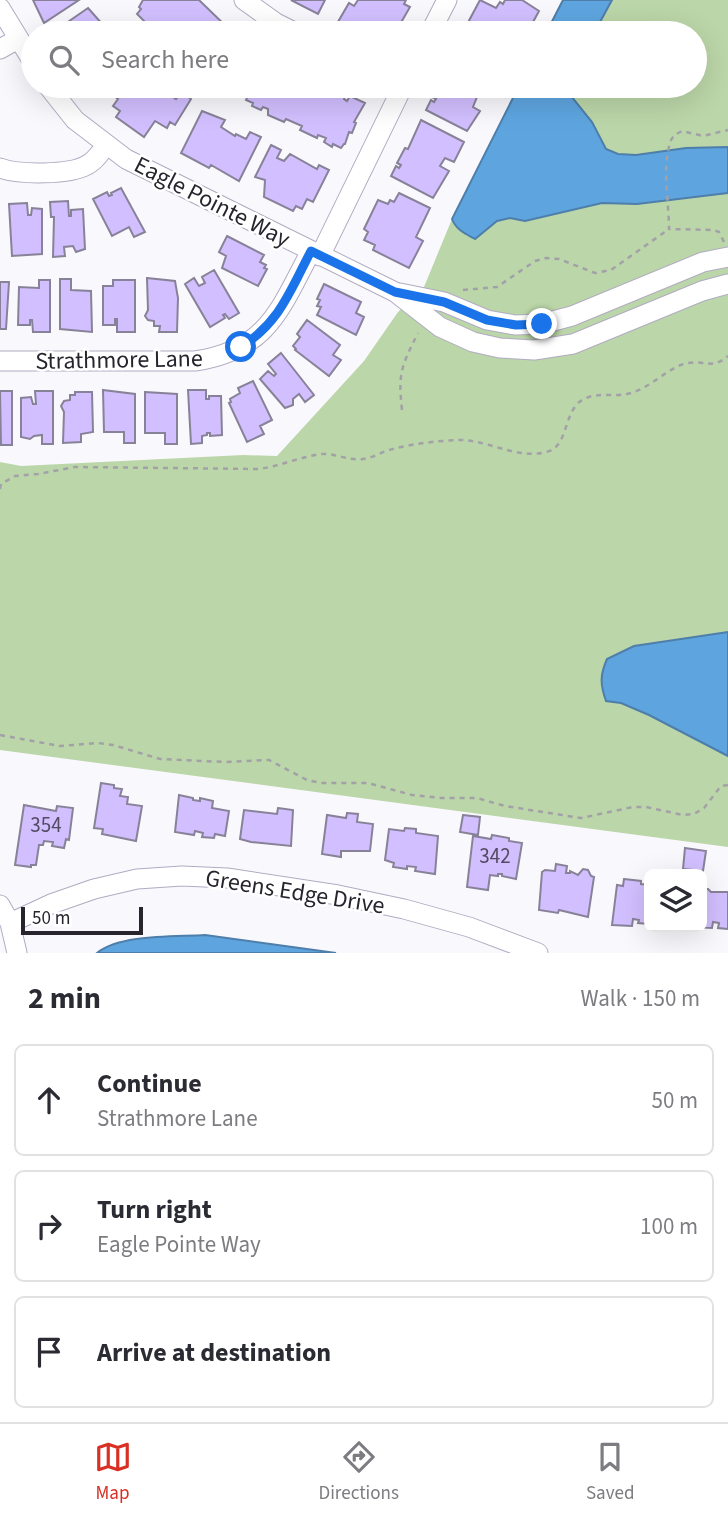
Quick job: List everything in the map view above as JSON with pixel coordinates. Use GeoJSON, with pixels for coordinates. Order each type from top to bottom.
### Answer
{"type":"FeatureCollection","features":[{"type":"Feature","properties":{"kind":"street"},"geometry":{"type":"LineString","coordinates":[[244,0],[274,21]]}},
{"type":"Feature","properties":{"kind":"street"},"geometry":{"type":"LineString","coordinates":[[436,21],[447,0]]}},
{"type":"Feature","properties":{"kind":"street"},"geometry":{"type":"LineString","coordinates":[[0,8],[21,42]]}},
{"type":"Feature","properties":{"kind":"street"},"geometry":{"type":"LineString","coordinates":[[0,49],[19,39]]}},
{"type":"Feature","properties":{"kind":"street","name":"Eagle Pointe Way"},"geometry":{"type":"LineString","coordinates":[[58,98],[75,120],[126,159],[395,292],[440,327],[473,342],[500,348],[534,350],[573,344],[702,290],[728,284]]}},
{"type":"Feature","properties":{"kind":"street","name":"Strathmore Lane"},"geometry":{"type":"LineString","coordinates":[[0,361],[195,361],[226,354],[241,347],[268,327],[316,253],[396,98]]}},
{"type":"Feature","properties":{"kind":"street"},"geometry":{"type":"LineString","coordinates":[[0,169],[21,173],[77,169],[92,162],[106,145]]}},
{"type":"Feature","properties":{"kind":"street","name":"Eagle Pointe Way"},"geometry":{"type":"LineString","coordinates":[[395,292],[444,302],[487,320],[516,325],[542,324],[572,316],[703,262],[727,257]]}},
{"type":"Feature","properties":{"kind":"street","name":"Greens Edge Drive"},"geometry":{"type":"LineString","coordinates":[[10,923],[93,889],[126,882],[182,876],[227,878],[338,895],[404,909],[469,927],[538,953]]}},
{"type":"Feature","properties":{"kind":"street"},"geometry":{"type":"LineString","coordinates":[[0,905],[10,923],[17,953]]}},
{"type":"Feature","properties":{"kind":"street"},"geometry":{"type":"LineString","coordinates":[[6,953],[10,923]]}},
{"type":"Feature","properties":{"kind":"path"},"geometry":{"type":"LineString","coordinates":[[669,229],[667,162],[673,136],[682,131],[703,136],[728,130]]}},
{"type":"Feature","properties":{"kind":"path"},"geometry":{"type":"LineString","coordinates":[[458,290],[498,287],[535,261],[546,258],[559,259],[595,273],[606,272],[669,229],[714,230],[723,238],[727,257]]}},
{"type":"Feature","properties":{"kind":"path"},"geometry":{"type":"LineString","coordinates":[[402,410],[399,380],[402,366],[428,317]]}},
{"type":"Feature","properties":{"kind":"path"},"geometry":{"type":"LineString","coordinates":[[0,489],[1,484],[15,477],[75,467],[259,469],[323,454],[364,459],[390,450],[453,440],[474,439],[532,454],[549,452],[557,447],[575,405],[585,398],[621,396],[635,392],[688,363],[713,365],[728,356]]}},
{"type":"Feature","properties":{"kind":"path"},"geometry":{"type":"LineString","coordinates":[[0,736],[60,747],[98,743],[113,745],[160,759],[225,762],[269,760],[307,780],[321,783],[368,783],[412,795],[477,798],[505,806],[582,818],[633,807],[683,815],[694,814],[704,808],[721,786],[728,785]]}},
{"type":"Feature","properties":{"kind":"green space"},"geometry":{"type":"Polygon","coordinates":[[[563,0],[728,0],[728,847],[0,750],[0,462],[21,466],[243,455],[277,456],[364,361],[398,312],[424,287],[452,219],[513,98],[707,98],[707,21],[552,21],[563,0]]]}},
{"type":"Feature","properties":{"kind":"water"},"geometry":{"type":"Polygon","coordinates":[[[563,0],[612,0],[601,21],[552,21],[563,0]]]}},
{"type":"Feature","properties":{"kind":"water"},"geometry":{"type":"Polygon","coordinates":[[[513,98],[573,98],[592,122],[606,149],[618,154],[636,155],[686,148],[728,147],[728,193],[637,204],[602,203],[525,221],[510,218],[497,221],[475,239],[459,229],[452,219],[513,98]]]}},
{"type":"Feature","properties":{"kind":"water"},"geometry":{"type":"Polygon","coordinates":[[[728,632],[728,756],[649,715],[621,703],[606,701],[602,680],[607,659],[634,646],[728,632]]]}},
{"type":"Feature","properties":{"kind":"water"},"geometry":{"type":"Polygon","coordinates":[[[205,935],[336,953],[97,953],[119,942],[133,939],[205,935]]]}},
{"type":"Feature","properties":{"kind":"building"},"geometry":{"type":"Polygon","coordinates":[[[33,0],[79,0],[47,21],[43,21],[33,0]]]}},
{"type":"Feature","properties":{"kind":"building"},"geometry":{"type":"Polygon","coordinates":[[[143,0],[199,0],[221,21],[144,21],[137,14],[141,9],[139,7],[143,0]]]}},
{"type":"Feature","properties":{"kind":"building"},"geometry":{"type":"Polygon","coordinates":[[[291,0],[325,0],[318,14],[291,0]]]}},
{"type":"Feature","properties":{"kind":"building"},"geometry":{"type":"Polygon","coordinates":[[[358,0],[406,0],[404,4],[410,7],[402,21],[338,21],[349,3],[354,6],[358,0]]]}},
{"type":"Feature","properties":{"kind":"building"},"geometry":{"type":"Polygon","coordinates":[[[480,0],[496,8],[505,0],[522,0],[539,11],[534,21],[469,21],[480,0]]]}},
{"type":"Feature","properties":{"kind":"building"},"geometry":{"type":"Polygon","coordinates":[[[88,8],[100,21],[69,21],[88,8]]]}},
{"type":"Feature","properties":{"kind":"building"},"geometry":{"type":"Polygon","coordinates":[[[344,98],[347,101],[354,98],[365,103],[354,122],[356,123],[352,133],[349,132],[341,148],[324,142],[326,138],[318,135],[317,138],[300,130],[302,126],[268,115],[268,109],[263,107],[261,110],[246,100],[344,98]]]}},
{"type":"Feature","properties":{"kind":"building"},"geometry":{"type":"Polygon","coordinates":[[[434,98],[477,98],[473,107],[480,111],[467,131],[426,110],[431,100],[434,102],[434,98]]]}},
{"type":"Feature","properties":{"kind":"building"},"geometry":{"type":"Polygon","coordinates":[[[118,99],[191,99],[175,125],[170,122],[167,128],[155,121],[144,137],[116,117],[120,111],[113,106],[118,99]]]}},
{"type":"Feature","properties":{"kind":"building"},"geometry":{"type":"Polygon","coordinates":[[[202,111],[225,120],[221,127],[235,136],[236,134],[246,139],[250,132],[261,137],[239,181],[211,165],[209,168],[181,153],[202,111]]]}},
{"type":"Feature","properties":{"kind":"building"},"geometry":{"type":"Polygon","coordinates":[[[421,120],[464,142],[454,162],[445,158],[440,166],[449,171],[433,198],[391,176],[396,166],[399,168],[401,165],[397,163],[405,148],[408,149],[421,120]]]}},
{"type":"Feature","properties":{"kind":"building"},"geometry":{"type":"Polygon","coordinates":[[[271,145],[281,150],[277,158],[284,161],[290,154],[317,169],[319,165],[329,170],[313,202],[307,199],[302,209],[296,206],[293,211],[264,197],[265,180],[255,177],[271,145]]]}},
{"type":"Feature","properties":{"kind":"building"},"geometry":{"type":"Polygon","coordinates":[[[121,188],[145,232],[134,237],[129,227],[112,236],[93,199],[107,192],[109,196],[112,195],[111,193],[121,188]]]}},
{"type":"Feature","properties":{"kind":"building"},"geometry":{"type":"Polygon","coordinates":[[[399,193],[430,208],[416,237],[423,241],[409,268],[373,250],[375,245],[364,240],[368,232],[364,229],[378,200],[388,204],[390,200],[394,202],[399,193]]]}},
{"type":"Feature","properties":{"kind":"building"},"geometry":{"type":"Polygon","coordinates":[[[68,201],[69,216],[71,210],[83,209],[85,249],[76,252],[73,246],[64,247],[65,256],[53,257],[54,217],[51,217],[50,202],[68,201]]]}},
{"type":"Feature","properties":{"kind":"building"},"geometry":{"type":"Polygon","coordinates":[[[27,203],[28,215],[31,215],[32,208],[42,209],[42,254],[12,256],[9,204],[27,203]]]}},
{"type":"Feature","properties":{"kind":"building"},"geometry":{"type":"Polygon","coordinates":[[[227,236],[264,255],[260,262],[266,265],[264,268],[267,269],[258,286],[222,268],[226,256],[219,252],[227,236]]]}},
{"type":"Feature","properties":{"kind":"building"},"geometry":{"type":"Polygon","coordinates":[[[214,270],[239,313],[229,319],[225,314],[225,318],[210,327],[185,284],[194,278],[199,286],[205,283],[202,277],[214,270]]]}},
{"type":"Feature","properties":{"kind":"building"},"geometry":{"type":"Polygon","coordinates":[[[147,278],[175,281],[178,298],[177,332],[159,332],[160,326],[154,326],[154,321],[145,316],[148,310],[147,278]]]}},
{"type":"Feature","properties":{"kind":"building"},"geometry":{"type":"Polygon","coordinates":[[[60,279],[71,279],[71,290],[91,291],[92,332],[60,329],[60,279]]]}},
{"type":"Feature","properties":{"kind":"building"},"geometry":{"type":"Polygon","coordinates":[[[39,280],[50,280],[50,332],[33,332],[32,320],[30,325],[18,325],[19,287],[39,288],[39,280]]]}},
{"type":"Feature","properties":{"kind":"building"},"geometry":{"type":"Polygon","coordinates":[[[113,280],[135,280],[135,332],[117,332],[117,319],[115,325],[103,325],[103,286],[113,286],[113,280]]]}},
{"type":"Feature","properties":{"kind":"building"},"geometry":{"type":"Polygon","coordinates":[[[0,282],[9,282],[6,329],[0,329],[0,282]]]}},
{"type":"Feature","properties":{"kind":"building"},"geometry":{"type":"Polygon","coordinates":[[[324,284],[361,302],[356,313],[364,317],[356,335],[317,315],[321,307],[317,306],[320,300],[317,299],[324,284]]]}},
{"type":"Feature","properties":{"kind":"building"},"geometry":{"type":"Polygon","coordinates":[[[307,320],[340,345],[333,355],[341,360],[329,376],[293,346],[300,337],[297,334],[307,320]]]}},
{"type":"Feature","properties":{"kind":"building"},"geometry":{"type":"Polygon","coordinates":[[[281,353],[314,395],[305,402],[299,394],[293,399],[293,405],[285,408],[260,379],[268,371],[274,376],[276,374],[268,364],[281,353]]]}},
{"type":"Feature","properties":{"kind":"building"},"geometry":{"type":"Polygon","coordinates":[[[253,381],[272,420],[260,426],[264,434],[247,442],[229,403],[230,399],[240,393],[238,388],[253,381]]]}},
{"type":"Feature","properties":{"kind":"building"},"geometry":{"type":"Polygon","coordinates":[[[103,390],[135,394],[135,443],[124,443],[124,432],[104,432],[103,390]]]}},
{"type":"Feature","properties":{"kind":"building"},"geometry":{"type":"Polygon","coordinates":[[[188,390],[206,390],[206,399],[209,399],[209,396],[221,396],[222,435],[210,436],[210,433],[207,433],[202,436],[202,443],[191,444],[188,390]]]}},
{"type":"Feature","properties":{"kind":"building"},"geometry":{"type":"Polygon","coordinates":[[[0,391],[12,391],[12,445],[1,445],[0,391]]]}},
{"type":"Feature","properties":{"kind":"building"},"geometry":{"type":"Polygon","coordinates":[[[35,391],[53,391],[53,444],[42,444],[42,435],[30,439],[21,437],[21,398],[31,397],[33,404],[36,404],[35,391]]]}},
{"type":"Feature","properties":{"kind":"building"},"geometry":{"type":"Polygon","coordinates":[[[75,392],[92,392],[93,432],[81,434],[81,442],[63,443],[64,412],[61,406],[64,401],[70,400],[70,395],[75,395],[75,392]]]}},
{"type":"Feature","properties":{"kind":"building"},"geometry":{"type":"Polygon","coordinates":[[[145,392],[177,394],[177,444],[165,444],[165,433],[145,433],[145,392]]]}},
{"type":"Feature","properties":{"kind":"building"},"geometry":{"type":"Polygon","coordinates":[[[101,783],[122,789],[120,796],[128,797],[127,804],[142,806],[136,841],[102,834],[103,829],[94,828],[101,783]]]}},
{"type":"Feature","properties":{"kind":"building"},"geometry":{"type":"Polygon","coordinates":[[[179,795],[193,800],[200,801],[200,798],[213,801],[212,808],[229,811],[225,836],[215,834],[214,838],[202,837],[203,833],[195,831],[194,835],[175,832],[179,795]]]}},
{"type":"Feature","properties":{"kind":"building"},"geometry":{"type":"Polygon","coordinates":[[[24,805],[56,811],[57,806],[73,808],[69,840],[66,839],[64,848],[44,841],[43,845],[39,845],[36,865],[31,867],[15,865],[24,805]]]}},
{"type":"Feature","properties":{"kind":"building"},"geometry":{"type":"Polygon","coordinates":[[[278,808],[293,810],[291,846],[240,839],[244,810],[277,814],[278,808]]]}},
{"type":"Feature","properties":{"kind":"building"},"geometry":{"type":"Polygon","coordinates":[[[347,813],[358,814],[357,822],[373,824],[370,851],[341,851],[341,857],[322,854],[327,815],[346,818],[347,813]]]}},
{"type":"Feature","properties":{"kind":"building"},"geometry":{"type":"Polygon","coordinates":[[[463,815],[480,817],[478,835],[460,832],[463,815]]]}},
{"type":"Feature","properties":{"kind":"building"},"geometry":{"type":"Polygon","coordinates":[[[405,828],[416,829],[416,833],[438,836],[435,874],[415,871],[416,867],[393,867],[394,863],[385,860],[389,829],[404,831],[405,828]]]}},
{"type":"Feature","properties":{"kind":"building"},"geometry":{"type":"Polygon","coordinates":[[[492,835],[522,843],[516,879],[502,874],[490,875],[488,890],[467,887],[473,836],[491,839],[492,835]]]}},
{"type":"Feature","properties":{"kind":"building"},"geometry":{"type":"Polygon","coordinates":[[[685,848],[706,851],[703,869],[683,869],[685,848]]]}},
{"type":"Feature","properties":{"kind":"building"},"geometry":{"type":"Polygon","coordinates":[[[556,864],[567,866],[566,873],[570,871],[578,875],[583,869],[588,870],[594,877],[588,917],[559,910],[558,913],[539,910],[542,872],[555,871],[556,864]]]}},
{"type":"Feature","properties":{"kind":"building"},"geometry":{"type":"Polygon","coordinates":[[[624,879],[641,881],[644,884],[644,924],[633,919],[632,926],[612,925],[617,885],[623,886],[624,879]]]}},
{"type":"Feature","properties":{"kind":"building"},"geometry":{"type":"Polygon","coordinates":[[[707,889],[711,892],[728,892],[728,929],[718,928],[719,923],[713,922],[712,928],[707,928],[707,889]]]}},
{"type":"Feature","properties":{"kind":"route"},"geometry":{"type":"LineString","coordinates":[[241,347],[268,327],[277,315],[311,251],[395,292],[444,302],[487,320],[516,325],[542,324]]}}]}
